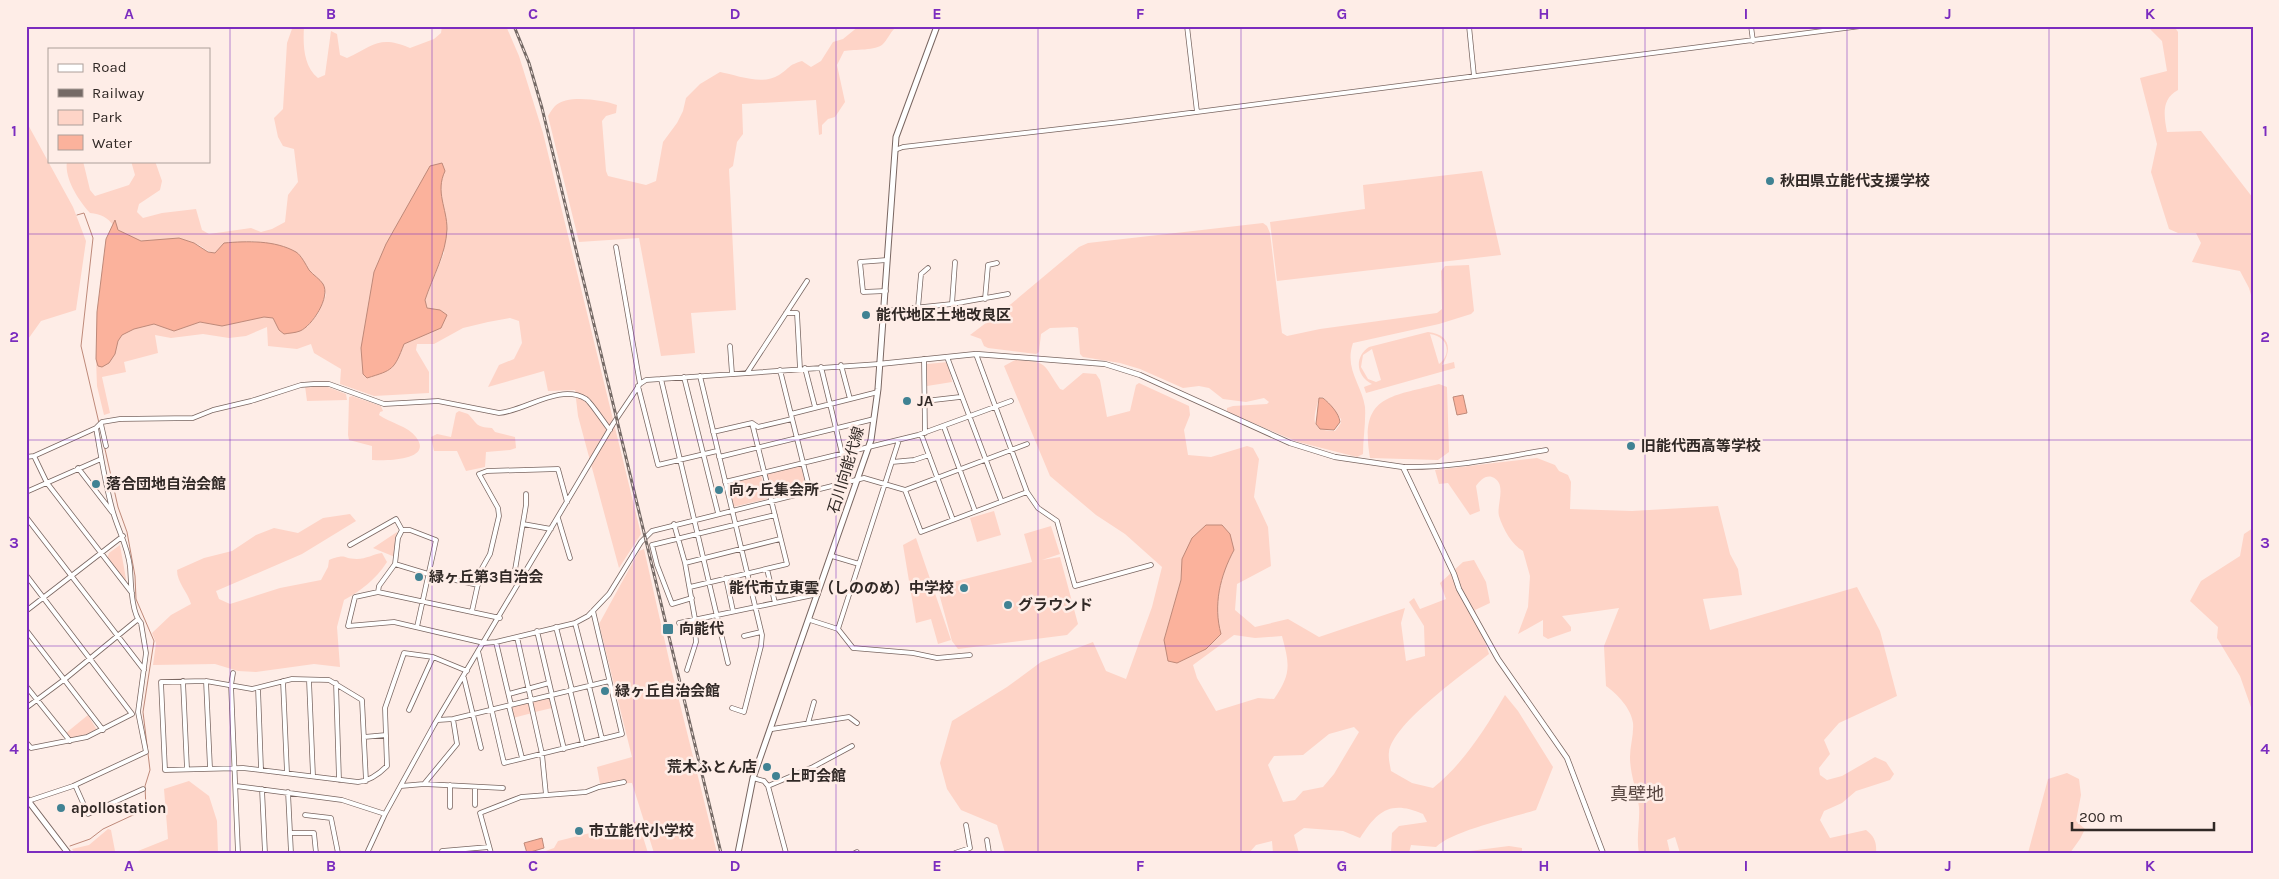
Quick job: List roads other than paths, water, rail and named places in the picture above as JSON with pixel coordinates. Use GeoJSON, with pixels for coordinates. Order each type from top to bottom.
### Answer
{"type":"FeatureCollection","features":[{"type":"Feature","properties":{"kind":"main road","name":"石川向能代線"},"geometry":{"type":"LineString","coordinates":[[738,853],[754,778],[870,447],[878,392],[895,150],[899,129],[937,26]]}},
{"type":"Feature","properties":{"kind":"main road"},"geometry":{"type":"LineString","coordinates":[[27,800],[68,853]]}},
{"type":"Feature","properties":{"kind":"street"},"geometry":{"type":"LineString","coordinates":[[1187,26],[1197,112]]}},
{"type":"Feature","properties":{"kind":"street"},"geometry":{"type":"LineString","coordinates":[[1469,26],[1474,76]]}},
{"type":"Feature","properties":{"kind":"street"},"geometry":{"type":"LineString","coordinates":[[1751,26],[1752,41]]}},
{"type":"Feature","properties":{"kind":"street"},"geometry":{"type":"LineString","coordinates":[[895,150],[904,147],[1197,112],[1861,26]]}},
{"type":"Feature","properties":{"kind":"street"},"geometry":{"type":"LineString","coordinates":[[616,247],[639,385],[658,465],[717,451]]}},
{"type":"Feature","properties":{"kind":"street"},"geometry":{"type":"LineString","coordinates":[[886,291],[863,292],[860,262],[888,260]]}},
{"type":"Feature","properties":{"kind":"street"},"geometry":{"type":"LineString","coordinates":[[952,304],[954,262]]}},
{"type":"Feature","properties":{"kind":"street"},"geometry":{"type":"LineString","coordinates":[[985,299],[988,265],[998,263]]}},
{"type":"Feature","properties":{"kind":"street"},"geometry":{"type":"LineString","coordinates":[[918,308],[921,274],[928,268]]}},
{"type":"Feature","properties":{"kind":"street"},"geometry":{"type":"LineString","coordinates":[[747,373],[807,281]]}},
{"type":"Feature","properties":{"kind":"street"},"geometry":{"type":"LineString","coordinates":[[884,311],[952,304],[1008,294]]}},
{"type":"Feature","properties":{"kind":"street"},"geometry":{"type":"LineString","coordinates":[[786,313],[797,313],[802,368],[815,408]]}},
{"type":"Feature","properties":{"kind":"street"},"geometry":{"type":"LineString","coordinates":[[730,346],[732,374]]}},
{"type":"Feature","properties":{"kind":"street"},"geometry":{"type":"LineString","coordinates":[[976,354],[1028,492],[1038,508],[1057,521],[1076,586],[1151,565]]}},
{"type":"Feature","properties":{"kind":"street"},"geometry":{"type":"LineString","coordinates":[[367,853],[385,814],[478,651],[500,618],[610,430],[639,385],[646,380],[842,365],[879,364],[976,354],[1088,362],[1123,368],[1290,443],[1335,457],[1403,468],[1468,464],[1546,450]]}},
{"type":"Feature","properties":{"kind":"street"},"geometry":{"type":"LineString","coordinates":[[946,357],[1000,500]]}},
{"type":"Feature","properties":{"kind":"street"},"geometry":{"type":"LineString","coordinates":[[924,359],[925,401],[923,434],[953,520]]}},
{"type":"Feature","properties":{"kind":"street"},"geometry":{"type":"LineString","coordinates":[[842,365],[850,399]]}},
{"type":"Feature","properties":{"kind":"street"},"geometry":{"type":"LineString","coordinates":[[821,367],[849,482]]}},
{"type":"Feature","properties":{"kind":"street"},"geometry":{"type":"LineString","coordinates":[[780,370],[810,491]]}},
{"type":"Feature","properties":{"kind":"street"},"geometry":{"type":"LineString","coordinates":[[700,376],[761,632],[761,646],[744,712],[732,708]]}},
{"type":"Feature","properties":{"kind":"street"},"geometry":{"type":"LineString","coordinates":[[684,377],[718,513]]}},
{"type":"Feature","properties":{"kind":"street"},"geometry":{"type":"LineString","coordinates":[[661,379],[728,663]]}},
{"type":"Feature","properties":{"kind":"street"},"geometry":{"type":"LineString","coordinates":[[26,457],[34,456],[101,424],[120,419],[193,418],[214,410],[251,402],[301,385],[322,384],[329,384],[384,404],[438,401],[499,413],[509,412],[551,396],[576,395],[588,399],[610,430]]}},
{"type":"Feature","properties":{"kind":"street"},"geometry":{"type":"LineString","coordinates":[[791,414],[878,392]]}},
{"type":"Feature","properties":{"kind":"street"},"geometry":{"type":"LineString","coordinates":[[925,401],[960,397]]}},
{"type":"Feature","properties":{"kind":"street"},"geometry":{"type":"LineString","coordinates":[[725,482],[923,434],[1011,401]]}},
{"type":"Feature","properties":{"kind":"street"},"geometry":{"type":"LineString","coordinates":[[713,432],[752,423],[758,427],[792,419]]}},
{"type":"Feature","properties":{"kind":"street"},"geometry":{"type":"LineString","coordinates":[[719,458],[874,419]]}},
{"type":"Feature","properties":{"kind":"street"},"geometry":{"type":"LineString","coordinates":[[690,587],[787,564],[752,423]]}},
{"type":"Feature","properties":{"kind":"street"},"geometry":{"type":"LineString","coordinates":[[101,424],[106,446]]}},
{"type":"Feature","properties":{"kind":"street"},"geometry":{"type":"LineString","coordinates":[[944,427],[975,511]]}},
{"type":"Feature","properties":{"kind":"street"},"geometry":{"type":"LineString","coordinates":[[27,800],[75,785],[146,752],[138,712],[146,653],[141,623],[137,620],[123,536],[113,512],[96,428]]}},
{"type":"Feature","properties":{"kind":"street"},"geometry":{"type":"LineString","coordinates":[[838,629],[899,440]]}},
{"type":"Feature","properties":{"kind":"street"},"geometry":{"type":"LineString","coordinates":[[500,618],[378,592],[355,597],[348,626],[394,622],[484,643],[496,642],[575,622],[582,620],[593,611],[614,588],[645,537],[652,531],[864,478],[904,490],[1027,444]]}},
{"type":"Feature","properties":{"kind":"street"},"geometry":{"type":"LineString","coordinates":[[892,462],[914,460],[929,455]]}},
{"type":"Feature","properties":{"kind":"street"},"geometry":{"type":"LineString","coordinates":[[34,456],[47,483],[132,593]]}},
{"type":"Feature","properties":{"kind":"street"},"geometry":{"type":"LineString","coordinates":[[26,492],[101,458]]}},
{"type":"Feature","properties":{"kind":"street"},"geometry":{"type":"LineString","coordinates":[[78,468],[113,512]]}},
{"type":"Feature","properties":{"kind":"street"},"geometry":{"type":"LineString","coordinates":[[1403,468],[1459,588],[1498,659],[1567,758],[1603,853]]}},
{"type":"Feature","properties":{"kind":"street"},"geometry":{"type":"LineString","coordinates":[[472,611],[481,570],[490,554],[499,516],[498,508],[479,474],[487,470],[558,469],[568,502]]}},
{"type":"Feature","properties":{"kind":"street"},"geometry":{"type":"LineString","coordinates":[[904,490],[921,532],[1000,500],[1028,492]]}},
{"type":"Feature","properties":{"kind":"street"},"geometry":{"type":"LineString","coordinates":[[515,570],[526,494]]}},
{"type":"Feature","properties":{"kind":"street"},"geometry":{"type":"LineString","coordinates":[[692,598],[672,604],[652,546],[775,515]]}},
{"type":"Feature","properties":{"kind":"street"},"geometry":{"type":"LineString","coordinates":[[26,517],[144,670]]}},
{"type":"Feature","properties":{"kind":"street"},"geometry":{"type":"LineString","coordinates":[[558,518],[570,558]]}},
{"type":"Feature","properties":{"kind":"street"},"geometry":{"type":"LineString","coordinates":[[350,545],[396,519],[402,530]]}},
{"type":"Feature","properties":{"kind":"street"},"geometry":{"type":"LineString","coordinates":[[523,524],[551,530]]}},
{"type":"Feature","properties":{"kind":"street"},"geometry":{"type":"LineString","coordinates":[[674,524],[685,563],[695,619],[696,642],[687,670]]}},
{"type":"Feature","properties":{"kind":"street"},"geometry":{"type":"LineString","coordinates":[[378,592],[379,586],[395,564],[398,538],[402,530]]}},
{"type":"Feature","properties":{"kind":"street"},"geometry":{"type":"LineString","coordinates":[[402,530],[410,530],[436,540],[417,627]]}},
{"type":"Feature","properties":{"kind":"street"},"geometry":{"type":"LineString","coordinates":[[26,611],[123,536]]}},
{"type":"Feature","properties":{"kind":"street"},"geometry":{"type":"LineString","coordinates":[[685,563],[780,539]]}},
{"type":"Feature","properties":{"kind":"street"},"geometry":{"type":"LineString","coordinates":[[832,556],[859,564]]}},
{"type":"Feature","properties":{"kind":"street"},"geometry":{"type":"LineString","coordinates":[[395,564],[428,574],[478,585]]}},
{"type":"Feature","properties":{"kind":"street"},"geometry":{"type":"LineString","coordinates":[[767,569],[775,602]]}},
{"type":"Feature","properties":{"kind":"street"},"geometry":{"type":"LineString","coordinates":[[26,575],[132,714]]}},
{"type":"Feature","properties":{"kind":"street"},"geometry":{"type":"LineString","coordinates":[[726,578],[733,611]]}},
{"type":"Feature","properties":{"kind":"street"},"geometry":{"type":"LineString","coordinates":[[679,623],[818,594]]}},
{"type":"Feature","properties":{"kind":"street"},"geometry":{"type":"LineString","coordinates":[[478,651],[504,763],[622,734],[593,611]]}},
{"type":"Feature","properties":{"kind":"street"},"geometry":{"type":"LineString","coordinates":[[26,708],[65,680],[137,620]]}},
{"type":"Feature","properties":{"kind":"street"},"geometry":{"type":"LineString","coordinates":[[810,620],[838,629],[853,648],[911,653],[937,658],[970,655]]}},
{"type":"Feature","properties":{"kind":"street"},"geometry":{"type":"LineString","coordinates":[[575,622],[602,739]]}},
{"type":"Feature","properties":{"kind":"street"},"geometry":{"type":"LineString","coordinates":[[556,627],[583,744]]}},
{"type":"Feature","properties":{"kind":"street"},"geometry":{"type":"LineString","coordinates":[[26,630],[103,730]]}},
{"type":"Feature","properties":{"kind":"street"},"geometry":{"type":"LineString","coordinates":[[537,631],[564,749]]}},
{"type":"Feature","properties":{"kind":"street"},"geometry":{"type":"LineString","coordinates":[[744,636],[761,632]]}},
{"type":"Feature","properties":{"kind":"street"},"geometry":{"type":"LineString","coordinates":[[517,637],[542,754],[546,795]]}},
{"type":"Feature","properties":{"kind":"street"},"geometry":{"type":"LineString","coordinates":[[496,642],[522,758]]}},
{"type":"Feature","properties":{"kind":"street"},"geometry":{"type":"LineString","coordinates":[[696,642],[699,648]]}},
{"type":"Feature","properties":{"kind":"street"},"geometry":{"type":"LineString","coordinates":[[366,781],[362,700],[329,680],[292,679],[252,689],[206,681],[160,683],[164,769],[235,767],[358,782],[366,781],[373,778],[387,766],[385,708],[404,653],[432,657],[467,671]]}},
{"type":"Feature","properties":{"kind":"street"},"geometry":{"type":"LineString","coordinates":[[409,710],[432,657]]}},
{"type":"Feature","properties":{"kind":"street"},"geometry":{"type":"LineString","coordinates":[[233,673],[231,685],[238,853]]}},
{"type":"Feature","properties":{"kind":"street"},"geometry":{"type":"LineString","coordinates":[[464,678],[481,748]]}},
{"type":"Feature","properties":{"kind":"street"},"geometry":{"type":"LineString","coordinates":[[309,680],[313,776]]}},
{"type":"Feature","properties":{"kind":"street"},"geometry":{"type":"LineString","coordinates":[[183,681],[187,769]]}},
{"type":"Feature","properties":{"kind":"street"},"geometry":{"type":"LineString","coordinates":[[206,681],[210,768]]}},
{"type":"Feature","properties":{"kind":"street"},"geometry":{"type":"LineString","coordinates":[[283,681],[287,773]]}},
{"type":"Feature","properties":{"kind":"street"},"geometry":{"type":"LineString","coordinates":[[438,720],[453,719],[609,681]]}},
{"type":"Feature","properties":{"kind":"street"},"geometry":{"type":"LineString","coordinates":[[508,694],[550,683]]}},
{"type":"Feature","properties":{"kind":"street"},"geometry":{"type":"LineString","coordinates":[[336,684],[339,780]]}},
{"type":"Feature","properties":{"kind":"street"},"geometry":{"type":"LineString","coordinates":[[26,686],[70,741]]}},
{"type":"Feature","properties":{"kind":"street"},"geometry":{"type":"LineString","coordinates":[[258,688],[261,769]]}},
{"type":"Feature","properties":{"kind":"street"},"geometry":{"type":"LineString","coordinates":[[808,724],[814,702]]}},
{"type":"Feature","properties":{"kind":"street"},"geometry":{"type":"LineString","coordinates":[[26,742],[31,748],[87,737],[138,712]]}},
{"type":"Feature","properties":{"kind":"street"},"geometry":{"type":"LineString","coordinates":[[772,729],[849,716],[857,723]]}},
{"type":"Feature","properties":{"kind":"street"},"geometry":{"type":"LineString","coordinates":[[424,784],[457,744],[453,719]]}},
{"type":"Feature","properties":{"kind":"street"},"geometry":{"type":"LineString","coordinates":[[364,737],[386,736]]}},
{"type":"Feature","properties":{"kind":"street"},"geometry":{"type":"LineString","coordinates":[[768,786],[813,767],[852,746]]}},
{"type":"Feature","properties":{"kind":"street"},"geometry":{"type":"LineString","coordinates":[[754,778],[764,781],[768,786],[786,853]]}},
{"type":"Feature","properties":{"kind":"street"},"geometry":{"type":"LineString","coordinates":[[491,853],[480,813],[521,797],[586,792],[599,787],[624,782]]}},
{"type":"Feature","properties":{"kind":"street"},"geometry":{"type":"LineString","coordinates":[[401,786],[424,784],[503,788]]}},
{"type":"Feature","properties":{"kind":"street"},"geometry":{"type":"LineString","coordinates":[[75,785],[88,814],[143,789]]}},
{"type":"Feature","properties":{"kind":"street"},"geometry":{"type":"LineString","coordinates":[[450,785],[450,808]]}},
{"type":"Feature","properties":{"kind":"street"},"geometry":{"type":"LineString","coordinates":[[236,786],[342,800],[385,814]]}},
{"type":"Feature","properties":{"kind":"street"},"geometry":{"type":"LineString","coordinates":[[475,787],[475,805]]}},
{"type":"Feature","properties":{"kind":"street"},"geometry":{"type":"LineString","coordinates":[[262,789],[265,853]]}},
{"type":"Feature","properties":{"kind":"street"},"geometry":{"type":"LineString","coordinates":[[288,792],[291,853]]}},
{"type":"Feature","properties":{"kind":"street"},"geometry":{"type":"LineString","coordinates":[[305,815],[332,818],[338,853]]}},
{"type":"Feature","properties":{"kind":"street"},"geometry":{"type":"LineString","coordinates":[[955,853],[970,848],[966,825]]}},
{"type":"Feature","properties":{"kind":"street"},"geometry":{"type":"LineString","coordinates":[[290,833],[314,833],[316,853]]}},
{"type":"Feature","properties":{"kind":"street"},"geometry":{"type":"LineString","coordinates":[[987,840],[989,853]]}},
{"type":"Feature","properties":{"kind":"street"},"geometry":{"type":"LineString","coordinates":[[442,853],[442,851],[489,847]]}},
{"type":"Feature","properties":{"kind":"water"},"geometry":{"type":"Polygon","coordinates":[[[442,163],[445,171],[442,179],[441,193],[447,221],[446,238],[442,256],[425,300],[427,308],[440,310],[447,315],[441,328],[404,344],[392,368],[367,378],[363,374],[361,348],[374,272],[386,244],[430,166],[442,163]]]}},
{"type":"Feature","properties":{"kind":"water"},"geometry":{"type":"Polygon","coordinates":[[[115,220],[118,230],[141,241],[179,238],[194,243],[208,252],[215,253],[224,243],[233,242],[261,242],[288,248],[298,253],[309,270],[323,284],[325,290],[322,303],[315,317],[305,328],[298,332],[284,334],[279,330],[273,318],[264,317],[222,326],[200,322],[174,331],[154,324],[134,329],[122,335],[118,341],[115,354],[109,363],[102,367],[98,366],[96,359],[97,312],[106,239],[115,220]]]}},
{"type":"Feature","properties":{"kind":"water"},"geometry":{"type":"Polygon","coordinates":[[[1463,395],[1467,413],[1457,415],[1453,397],[1463,395]]]}},
{"type":"Feature","properties":{"kind":"water"},"geometry":{"type":"Polygon","coordinates":[[[1319,398],[1326,400],[1338,415],[1340,422],[1334,430],[1320,429],[1316,424],[1319,398]]]}},
{"type":"Feature","properties":{"kind":"water"},"geometry":{"type":"Polygon","coordinates":[[[1206,525],[1222,525],[1230,534],[1234,550],[1225,570],[1219,591],[1218,612],[1221,634],[1206,649],[1177,663],[1168,661],[1164,640],[1181,580],[1182,559],[1192,538],[1206,525]]]}},
{"type":"Feature","properties":{"kind":"water"},"geometry":{"type":"Polygon","coordinates":[[[542,838],[544,848],[527,853],[524,843],[542,838]]]}},
{"type":"Feature","properties":{"kind":"waterway"},"geometry":{"type":"LineString","coordinates":[[77,215],[84,213],[93,238],[81,346],[99,423]]}},
{"type":"Feature","properties":{"kind":"waterway"},"geometry":{"type":"LineString","coordinates":[[70,846],[90,839],[103,829],[146,809],[145,786],[150,770],[143,712],[154,641],[136,599],[135,576],[127,532],[118,507],[100,427]]}},
{"type":"Feature","properties":{"kind":"railway"},"geometry":{"type":"LineString","coordinates":[[514,26],[529,63],[542,108],[721,853]]}},
{"type":"Feature","properties":{"kind":"place","name":"秋田県立能代支援学校"},"geometry":{"type":"Point","coordinates":[1770,181]}},
{"type":"Feature","properties":{"kind":"place","name":"能代地区土地改良区"},"geometry":{"type":"Point","coordinates":[866,315]}},
{"type":"Feature","properties":{"kind":"place","name":"JA"},"geometry":{"type":"Point","coordinates":[907,401]}},
{"type":"Feature","properties":{"kind":"place","name":"旧能代西高等学校"},"geometry":{"type":"Point","coordinates":[1631,446]}},
{"type":"Feature","properties":{"kind":"place","name":"落合団地自治会館"},"geometry":{"type":"Point","coordinates":[96,484]}},
{"type":"Feature","properties":{"kind":"place","name":"向ヶ丘集会所"},"geometry":{"type":"Point","coordinates":[719,490]}},
{"type":"Feature","properties":{"kind":"place","name":"緑ヶ丘第3自治会"},"geometry":{"type":"Point","coordinates":[419,577]}},
{"type":"Feature","properties":{"kind":"place","name":"能代市立東雲（しののめ）中学校"},"geometry":{"type":"Point","coordinates":[964,588]}},
{"type":"Feature","properties":{"kind":"place","name":"グラウンド"},"geometry":{"type":"Point","coordinates":[1008,605]}},
{"type":"Feature","properties":{"kind":"place","name":"向能代"},"geometry":{"type":"Point","coordinates":[668,629]}},
{"type":"Feature","properties":{"kind":"place","name":"緑ヶ丘自治会館"},"geometry":{"type":"Point","coordinates":[605,691]}},
{"type":"Feature","properties":{"kind":"place","name":"荒木ふとん店"},"geometry":{"type":"Point","coordinates":[767,767]}},
{"type":"Feature","properties":{"kind":"place","name":"上町会館"},"geometry":{"type":"Point","coordinates":[776,776]}},
{"type":"Feature","properties":{"kind":"place","name":"apollostation"},"geometry":{"type":"Point","coordinates":[61,808]}},
{"type":"Feature","properties":{"kind":"place","name":"市立能代小学校"},"geometry":{"type":"Point","coordinates":[579,831]}},
{"type":"Feature","properties":{"kind":"district","name":"真壁地"},"geometry":{"type":"Point","coordinates":[1637,794]}}]}
